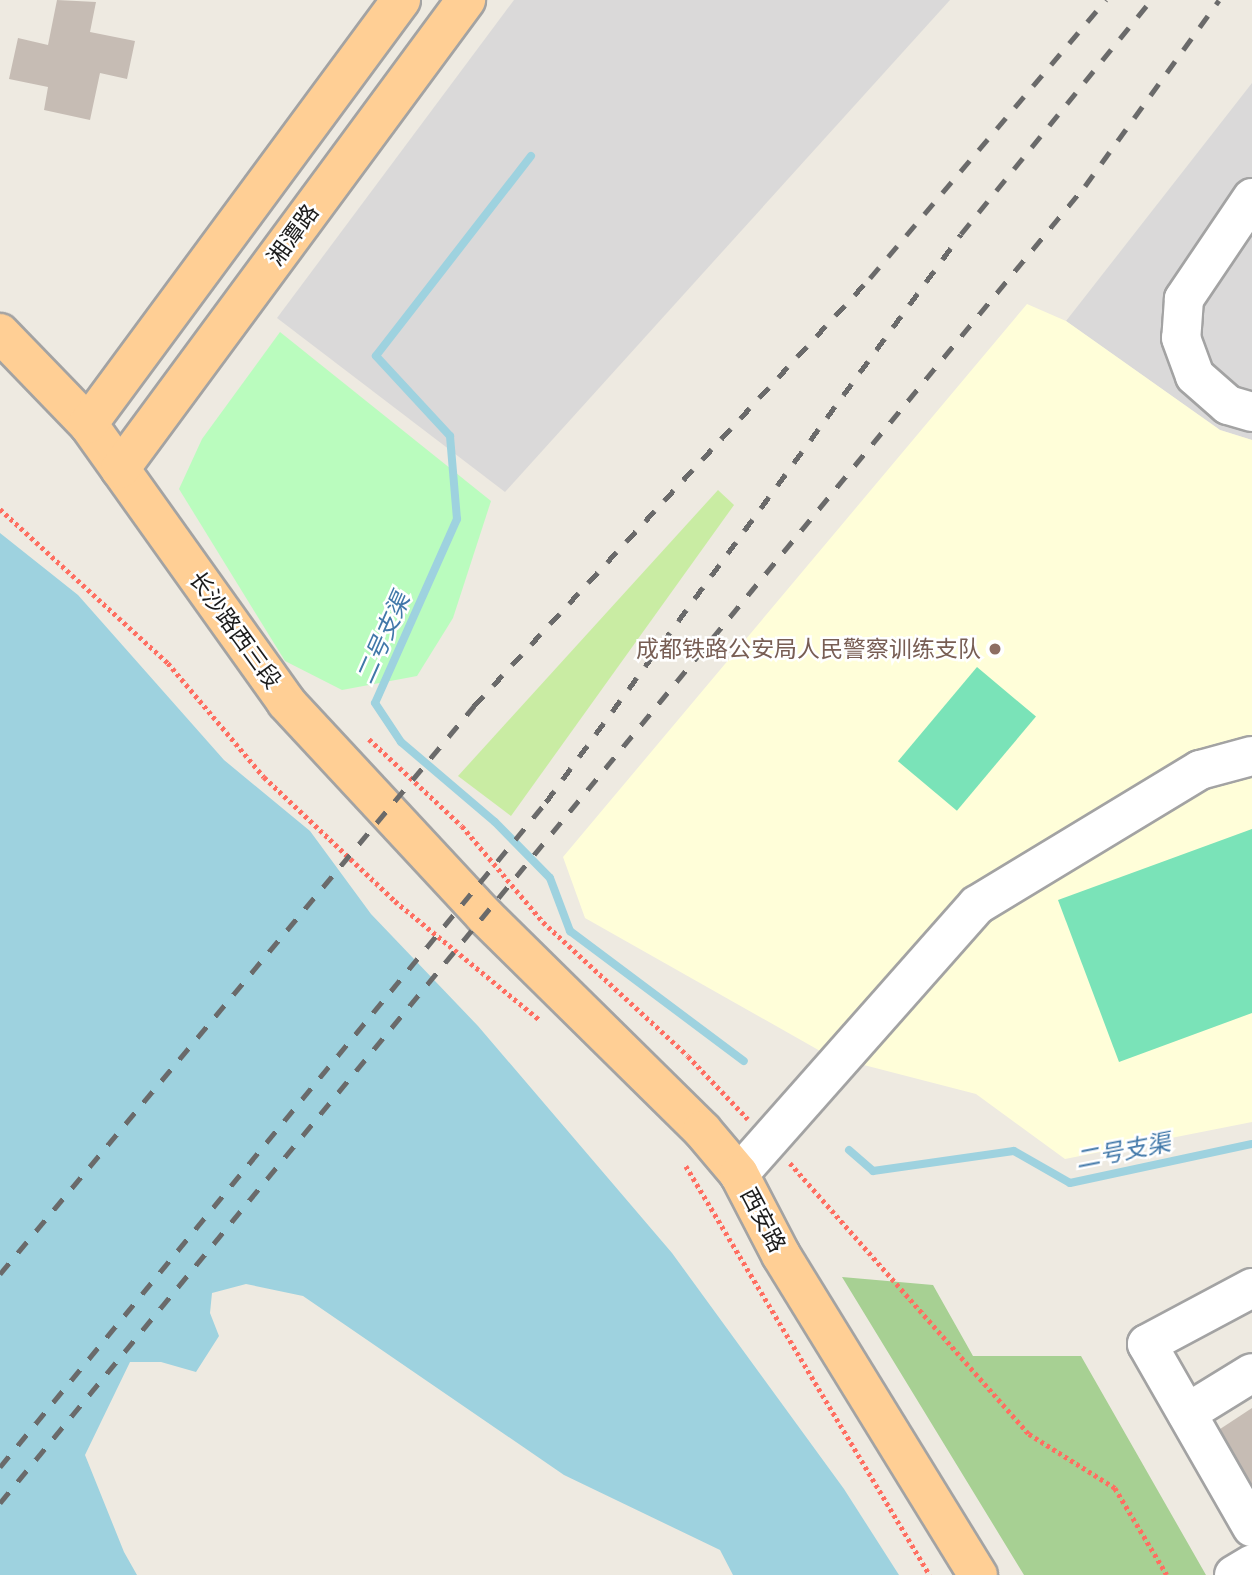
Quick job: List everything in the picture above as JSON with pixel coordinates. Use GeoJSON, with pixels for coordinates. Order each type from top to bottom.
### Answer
{"type":"FeatureCollection","features":[{"type":"Feature","properties":{"kind":"main road"},"geometry":{"type":"LineString","coordinates":[[88,424],[401,0]]}},
{"type":"Feature","properties":{"kind":"main road","name":"湘潭路"},"geometry":{"type":"LineString","coordinates":[[120,469],[466,0]]}},
{"type":"Feature","properties":{"kind":"main road","name":"长沙路西三段"},"geometry":{"type":"LineString","coordinates":[[0,333],[88,424],[286,702],[484,915]]}},
{"type":"Feature","properties":{"kind":"main road","name":"西安路"},"geometry":{"type":"LineString","coordinates":[[484,915],[702,1130],[739,1174],[781,1255],[978,1575]]}},
{"type":"Feature","properties":{"kind":"lane"},"geometry":{"type":"LineString","coordinates":[[1252,198],[1184,299],[1181,338],[1195,376],[1228,405],[1252,412]]}},
{"type":"Feature","properties":{"kind":"lane"},"geometry":{"type":"LineString","coordinates":[[739,1174],[977,905],[1200,770],[1252,756]]}},
{"type":"Feature","properties":{"kind":"lane"},"geometry":{"type":"LineString","coordinates":[[1252,1288],[1147,1344],[1252,1527]]}},
{"type":"Feature","properties":{"kind":"lane"},"geometry":{"type":"LineString","coordinates":[[1186,1413],[1252,1373]]}},
{"type":"Feature","properties":{"kind":"lane"},"geometry":{"type":"LineString","coordinates":[[1234,1575],[1252,1564]]}},
{"type":"Feature","properties":{"kind":"path"},"geometry":{"type":"LineString","coordinates":[[0,509],[169,663],[264,777],[395,901],[542,1022]]}},
{"type":"Feature","properties":{"kind":"path"},"geometry":{"type":"LineString","coordinates":[[679,1154],[930,1575]]}},
{"type":"Feature","properties":{"kind":"shaded area"},"geometry":{"type":"Polygon","coordinates":[[[514,0],[950,0],[505,492],[277,318],[514,0]]]}},
{"type":"Feature","properties":{"kind":"shaded area"},"geometry":{"type":"Polygon","coordinates":[[[1252,83],[1252,440],[1220,430],[1066,321],[1252,83]]]}},
{"type":"Feature","properties":{"kind":"shaded area","name":"成都铁路公安局人民警察训练支队"},"geometry":{"type":"Polygon","coordinates":[[[1027,304],[1066,321],[1220,430],[1252,440],[1252,1122],[1065,1159],[976,1094],[829,1056],[585,918],[563,857],[1027,304]]]}},
{"type":"Feature","properties":{"kind":"green space"},"geometry":{"type":"Polygon","coordinates":[[[280,332],[491,501],[453,618],[417,676],[342,690],[285,661],[179,489],[202,439],[280,332]]]}},
{"type":"Feature","properties":{"kind":"green space"},"geometry":{"type":"Polygon","coordinates":[[[718,490],[734,505],[511,816],[458,776],[718,490]]]}},
{"type":"Feature","properties":{"kind":"green space"},"geometry":{"type":"Polygon","coordinates":[[[977,667],[1036,716],[957,811],[898,761],[977,667]]]}},
{"type":"Feature","properties":{"kind":"green space"},"geometry":{"type":"Polygon","coordinates":[[[1252,829],[1252,1013],[1119,1062],[1058,900],[1252,829]]]}},
{"type":"Feature","properties":{"kind":"green space"},"geometry":{"type":"Polygon","coordinates":[[[842,1277],[933,1285],[973,1356],[1081,1356],[1206,1575],[1024,1575],[842,1277]]]}},
{"type":"Feature","properties":{"kind":"water"},"geometry":{"type":"Polygon","coordinates":[[[0,533],[78,595],[224,760],[310,831],[371,914],[478,1026],[672,1253],[844,1489],[899,1575],[733,1575],[720,1550],[564,1475],[303,1296],[246,1284],[212,1293],[210,1313],[219,1336],[196,1372],[161,1362],[130,1362],[85,1455],[124,1552],[137,1575],[0,1575],[0,533]]]}},
{"type":"Feature","properties":{"kind":"building"},"geometry":{"type":"Polygon","coordinates":[[[57,0],[96,2],[90,32],[135,41],[127,79],[100,73],[90,120],[44,110],[48,87],[9,79],[18,38],[48,45],[57,0]]]}},
{"type":"Feature","properties":{"kind":"building"},"geometry":{"type":"Polygon","coordinates":[[[1252,1408],[1252,1496],[1211,1435],[1252,1408]]]}},
{"type":"Feature","properties":{"kind":"waterway","name":"二号支渠"},"geometry":{"type":"LineString","coordinates":[[531,156],[376,356],[450,436],[457,519],[375,703],[401,742],[495,822],[550,878],[570,931],[744,1061]]}},
{"type":"Feature","properties":{"kind":"waterway","name":"二号支渠"},"geometry":{"type":"LineString","coordinates":[[849,1150],[873,1171],[1014,1151],[1070,1183],[1252,1144]]}},
{"type":"Feature","properties":{"kind":"railway"},"geometry":{"type":"LineString","coordinates":[[0,1274],[474,706],[870,278],[1106,0]]}},
{"type":"Feature","properties":{"kind":"railway"},"geometry":{"type":"LineString","coordinates":[[0,1467],[546,802],[961,234],[1151,0]]}},
{"type":"Feature","properties":{"kind":"railway"},"geometry":{"type":"LineString","coordinates":[[0,1503],[1085,186],[1219,0]]}},
{"type":"Feature","properties":{"kind":"place","name":"成都铁路公安局人民警察训练支队"},"geometry":{"type":"Point","coordinates":[995,649]}}]}
